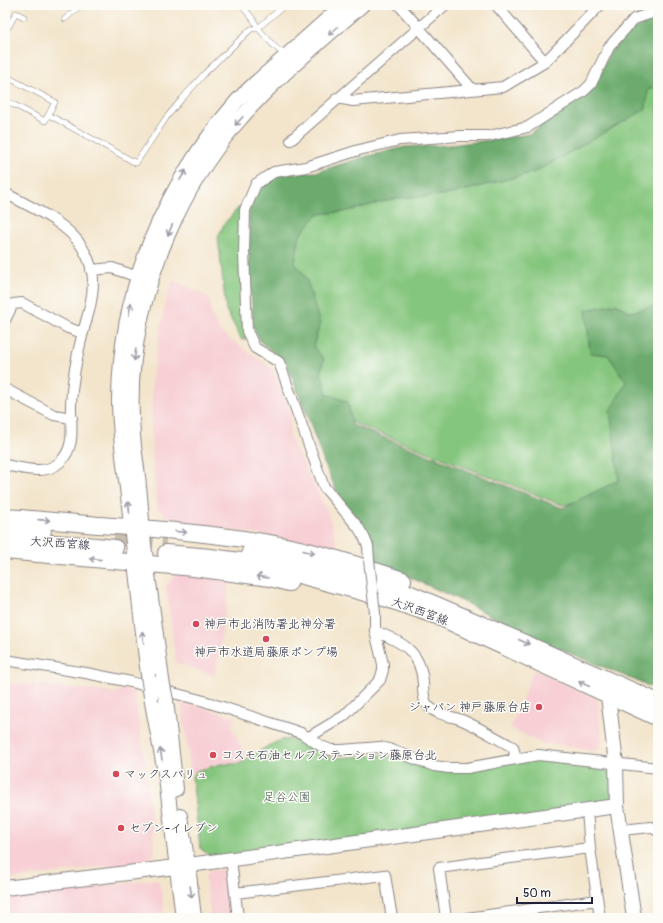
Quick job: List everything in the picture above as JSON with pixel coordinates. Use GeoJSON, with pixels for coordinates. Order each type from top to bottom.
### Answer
{"type":"FeatureCollection","features":[{"type":"Feature","properties":{"kind":"main road"},"geometry":{"type":"LineString","coordinates":[[5,517],[136,527],[287,546],[338,559],[418,585],[463,607],[488,633]]}},
{"type":"Feature","properties":{"kind":"main road","name":"大沢西宮線"},"geometry":{"type":"LineString","coordinates":[[5,528],[114,543],[5,540]]}},
{"type":"Feature","properties":{"kind":"main road","name":"大沢西宮線"},"geometry":{"type":"LineString","coordinates":[[166,547],[255,563],[307,576],[384,598],[488,633],[612,689],[658,718]]}},
{"type":"Feature","properties":{"kind":"main road"},"geometry":{"type":"LineString","coordinates":[[5,551],[194,568],[270,578],[488,633]]}},
{"type":"Feature","properties":{"kind":"main road","name":"大沢西宮線"},"geometry":{"type":"LineString","coordinates":[[612,689],[658,702]]}},
{"type":"Feature","properties":{"kind":"street"},"geometry":{"type":"LineString","coordinates":[[194,918],[182,866],[150,697],[140,563],[136,527],[121,433],[119,399],[122,357],[126,330],[138,277],[147,251],[176,186],[197,152],[239,99],[343,5]]}},
{"type":"Feature","properties":{"kind":"street"},"geometry":{"type":"LineString","coordinates":[[136,527],[139,487],[133,434],[132,397],[134,360],[144,302],[169,231],[186,196],[207,163],[236,125],[267,90],[362,5]]}},
{"type":"Feature","properties":{"kind":"street"},"geometry":{"type":"LineString","coordinates":[[399,5],[472,89]]}},
{"type":"Feature","properties":{"kind":"street"},"geometry":{"type":"LineString","coordinates":[[291,140],[337,98],[446,5]]}},
{"type":"Feature","properties":{"kind":"street"},"geometry":{"type":"LineString","coordinates":[[496,5],[545,62]]}},
{"type":"Feature","properties":{"kind":"street"},"geometry":{"type":"LineString","coordinates":[[337,98],[353,101],[503,87],[545,62],[594,7]]}},
{"type":"Feature","properties":{"kind":"street"},"geometry":{"type":"LineString","coordinates":[[309,737],[344,716],[380,680],[383,664],[375,631],[375,613],[368,546],[358,527],[324,487],[279,362],[255,348],[247,331],[244,252],[245,210],[256,184],[274,172],[306,167],[359,150],[400,140],[461,136],[489,136],[528,128],[591,84],[609,47],[634,19],[658,11]]}},
{"type":"Feature","properties":{"kind":"street"},"geometry":{"type":"LineString","coordinates":[[5,193],[66,229],[82,247],[91,270],[93,280],[92,297],[73,382],[71,404],[71,444],[60,462],[53,466],[38,470],[5,465]]}},
{"type":"Feature","properties":{"kind":"street"},"geometry":{"type":"LineString","coordinates":[[91,270],[112,268],[138,277]]}},
{"type":"Feature","properties":{"kind":"street"},"geometry":{"type":"LineString","coordinates":[[5,320],[13,304],[22,303],[68,328],[83,333]]}},
{"type":"Feature","properties":{"kind":"street"},"geometry":{"type":"LineString","coordinates":[[5,389],[46,411],[59,416],[72,418]]}},
{"type":"Feature","properties":{"kind":"street"},"geometry":{"type":"LineString","coordinates":[[140,563],[166,700],[181,829],[183,918]]}},
{"type":"Feature","properties":{"kind":"street"},"geometry":{"type":"LineString","coordinates":[[375,631],[390,637],[408,649],[418,660],[422,673],[424,697],[427,705],[436,712],[480,728],[513,747],[516,758]]}},
{"type":"Feature","properties":{"kind":"street"},"geometry":{"type":"LineString","coordinates":[[5,660],[86,673],[143,685],[255,717],[301,733],[321,746],[331,750],[380,747],[434,766],[449,768],[467,768],[538,755],[658,768]]}},
{"type":"Feature","properties":{"kind":"street"},"geometry":{"type":"LineString","coordinates":[[612,689],[617,806],[634,918]]}},
{"type":"Feature","properties":{"kind":"street"},"geometry":{"type":"LineString","coordinates":[[5,888],[182,866],[617,806]]}},
{"type":"Feature","properties":{"kind":"street"},"geometry":{"type":"LineString","coordinates":[[587,811],[590,848],[600,918]]}},
{"type":"Feature","properties":{"kind":"street"},"geometry":{"type":"LineString","coordinates":[[621,830],[651,827],[658,831]]}},
{"type":"Feature","properties":{"kind":"street"},"geometry":{"type":"LineString","coordinates":[[446,918],[439,868],[590,848]]}},
{"type":"Feature","properties":{"kind":"street"},"geometry":{"type":"LineString","coordinates":[[231,859],[238,918]]}},
{"type":"Feature","properties":{"kind":"street"},"geometry":{"type":"LineString","coordinates":[[235,893],[385,875],[392,918]]}},
{"type":"Feature","properties":{"kind":"street"},"geometry":{"type":"LineString","coordinates":[[467,918],[597,900]]}},
{"type":"Feature","properties":{"kind":"lane"},"geometry":{"type":"LineString","coordinates":[[65,19],[81,5]]}},
{"type":"Feature","properties":{"kind":"lane"},"geometry":{"type":"LineString","coordinates":[[242,5],[258,28],[285,56]]}},
{"type":"Feature","properties":{"kind":"lane"},"geometry":{"type":"LineString","coordinates":[[49,115],[136,163],[166,118],[206,72],[251,29],[258,28],[285,5]]}},
{"type":"Feature","properties":{"kind":"lane"},"geometry":{"type":"LineString","coordinates":[[5,32],[16,13],[24,17]]}},
{"type":"Feature","properties":{"kind":"lane"},"geometry":{"type":"LineString","coordinates":[[5,86],[9,78],[55,102],[45,121],[5,100]]}},
{"type":"Feature","properties":{"kind":"shaded area"},"geometry":{"type":"Polygon","coordinates":[[[173,280],[209,297],[211,313],[220,332],[272,369],[291,412],[290,438],[328,512],[339,551],[257,534],[174,522],[157,508],[151,437],[152,376],[165,305],[173,280]]]}},
{"type":"Feature","properties":{"kind":"shaded area"},"geometry":{"type":"Polygon","coordinates":[[[177,573],[230,580],[215,676],[176,663],[166,586],[177,573]]]}},
{"type":"Feature","properties":{"kind":"shaded area"},"geometry":{"type":"Polygon","coordinates":[[[534,670],[597,699],[603,743],[595,752],[560,745],[543,744],[510,728],[534,670]]]}},
{"type":"Feature","properties":{"kind":"shaded area"},"geometry":{"type":"Polygon","coordinates":[[[5,683],[54,686],[117,693],[122,688],[134,691],[146,768],[155,852],[152,857],[144,861],[5,880],[5,683]]]}},
{"type":"Feature","properties":{"kind":"shaded area"},"geometry":{"type":"Polygon","coordinates":[[[181,701],[236,717],[231,726],[247,758],[237,763],[215,764],[195,771],[191,774],[181,701]]]}},
{"type":"Feature","properties":{"kind":"shaded area"},"geometry":{"type":"Polygon","coordinates":[[[222,869],[226,873],[233,918],[211,918],[205,877],[209,871],[222,869]]]}},
{"type":"Feature","properties":{"kind":"shaded area"},"geometry":{"type":"Polygon","coordinates":[[[155,879],[160,883],[165,918],[5,918],[5,899],[155,879]]]}},
{"type":"Feature","properties":{"kind":"green space"},"geometry":{"type":"Polygon","coordinates":[[[658,16],[658,85],[648,90],[646,109],[535,172],[451,194],[394,199],[344,212],[318,214],[300,235],[295,263],[306,277],[320,324],[313,346],[324,359],[321,372],[327,394],[348,402],[352,425],[562,508],[619,480],[610,411],[626,382],[608,355],[590,353],[586,310],[616,304],[631,312],[658,305],[658,690],[534,638],[460,600],[376,562],[369,537],[339,496],[324,463],[308,417],[286,363],[261,342],[254,330],[249,268],[249,211],[259,188],[278,175],[316,172],[364,157],[405,147],[450,145],[529,134],[594,89],[609,54],[626,33],[658,16]]]}},
{"type":"Feature","properties":{"kind":"green space"},"geometry":{"type":"Polygon","coordinates":[[[658,78],[658,484],[562,505],[302,403],[271,210],[505,166],[658,78]]]}},
{"type":"Feature","properties":{"kind":"green space"},"geometry":{"type":"Polygon","coordinates":[[[239,207],[242,220],[249,338],[242,340],[226,310],[218,237],[224,224],[239,207]]]}},
{"type":"Feature","properties":{"kind":"green space","name":"足谷公園"},"geometry":{"type":"Polygon","coordinates":[[[297,739],[318,754],[334,758],[382,755],[411,760],[450,770],[531,758],[616,764],[617,806],[216,861],[200,848],[192,776],[196,771],[221,764],[239,764],[268,746],[281,740],[297,739]]]}},
{"type":"Feature","properties":{"kind":"tunnel"},"geometry":{"type":"LineString","coordinates":[[114,537],[166,542]]}},
{"type":"Feature","properties":{"kind":"place","name":"神戸市北消防署北神分署"},"geometry":{"type":"Point","coordinates":[196,624]}},
{"type":"Feature","properties":{"kind":"place","name":"神戸市水道局藤原ポンプ場"},"geometry":{"type":"Point","coordinates":[266,639]}},
{"type":"Feature","properties":{"kind":"place","name":"ジャパン 神戸藤原台店"},"geometry":{"type":"Point","coordinates":[539,707]}},
{"type":"Feature","properties":{"kind":"place","name":"コスモ石油セルフステーション藤原台北"},"geometry":{"type":"Point","coordinates":[213,755]}},
{"type":"Feature","properties":{"kind":"place","name":"マックスバリュ"},"geometry":{"type":"Point","coordinates":[116,774]}},
{"type":"Feature","properties":{"kind":"place","name":"セブン-イレブン"},"geometry":{"type":"Point","coordinates":[121,828]}}]}
